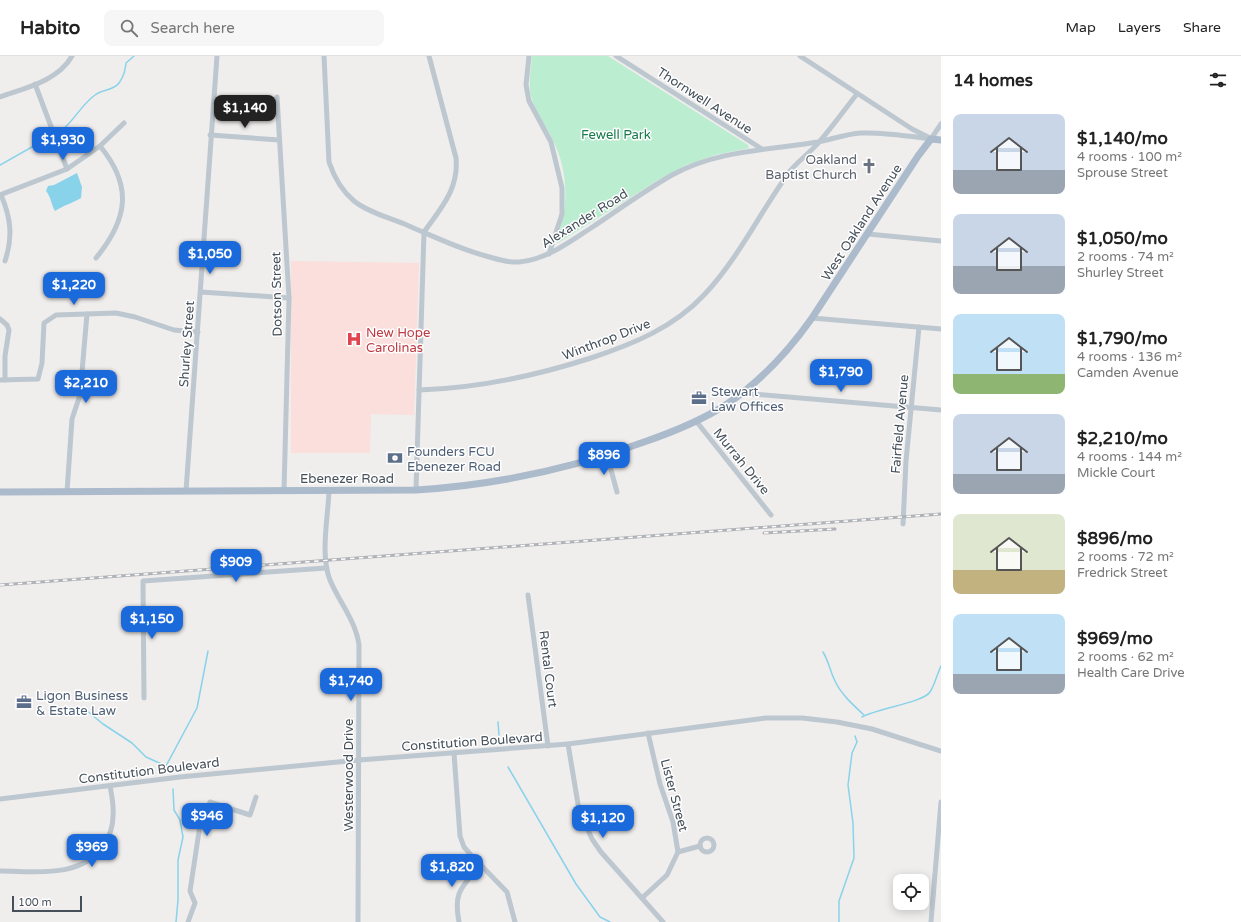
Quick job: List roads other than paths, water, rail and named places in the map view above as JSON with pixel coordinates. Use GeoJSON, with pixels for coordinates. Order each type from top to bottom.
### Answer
{"type":"FeatureCollection","features":[{"type":"Feature","properties":{"kind":"main road"},"geometry":{"type":"LineString","coordinates":[[931,139],[941,140]]}},
{"type":"Feature","properties":{"kind":"main road","name":"West Oakland Avenue"},"geometry":{"type":"LineString","coordinates":[[812,318],[931,139]]}},
{"type":"Feature","properties":{"kind":"main road","name":"Ebenezer Road"},"geometry":{"type":"LineString","coordinates":[[0,492],[416,490],[470,485],[552,470],[607,455],[656,438],[706,416],[762,376],[793,344],[812,318]]}},
{"type":"Feature","properties":{"kind":"street"},"geometry":{"type":"LineString","coordinates":[[0,97],[35,84],[57,73],[72,56]]}},
{"type":"Feature","properties":{"kind":"street","name":"Shurley Street"},"geometry":{"type":"LineString","coordinates":[[186,491],[201,292],[210,135],[217,56]]}},
{"type":"Feature","properties":{"kind":"street","name":"Alexander Road"},"geometry":{"type":"LineString","coordinates":[[324,56],[329,162],[334,176],[343,191],[355,201],[369,209],[456,247],[505,262],[520,262],[549,254],[674,174],[701,162],[762,149],[820,142],[840,136],[860,133],[880,133],[931,139]]}},
{"type":"Feature","properties":{"kind":"street"},"geometry":{"type":"LineString","coordinates":[[416,490],[424,232],[448,198],[455,184],[457,170],[456,158],[429,56]]}},
{"type":"Feature","properties":{"kind":"street"},"geometry":{"type":"LineString","coordinates":[[529,56],[526,85],[529,101],[551,142],[562,188],[562,214],[549,254]]}},
{"type":"Feature","properties":{"kind":"street","name":"Thornwell Avenue"},"geometry":{"type":"LineString","coordinates":[[616,56],[762,149]]}},
{"type":"Feature","properties":{"kind":"street"},"geometry":{"type":"LineString","coordinates":[[800,56],[912,129],[931,139],[941,124]]}},
{"type":"Feature","properties":{"kind":"street"},"geometry":{"type":"LineString","coordinates":[[35,84],[67,169]]}},
{"type":"Feature","properties":{"kind":"street","name":"Winthrop Drive"},"geometry":{"type":"LineString","coordinates":[[419,390],[471,387],[539,374],[633,343],[664,328],[691,307],[716,281],[738,252],[791,170],[820,142],[857,94]]}},
{"type":"Feature","properties":{"kind":"street","name":"Dotson Street"},"geometry":{"type":"LineString","coordinates":[[276,97],[289,298],[284,491]]}},
{"type":"Feature","properties":{"kind":"street"},"geometry":{"type":"LineString","coordinates":[[5,261],[11,239],[10,225],[0,195],[67,169],[100,146],[124,123]]}},
{"type":"Feature","properties":{"kind":"street"},"geometry":{"type":"LineString","coordinates":[[210,135],[279,140]]}},
{"type":"Feature","properties":{"kind":"street"},"geometry":{"type":"LineString","coordinates":[[96,258],[116,231],[123,206],[123,190],[119,174],[111,158],[100,146]]}},
{"type":"Feature","properties":{"kind":"street"},"geometry":{"type":"LineString","coordinates":[[868,234],[941,241]]}},
{"type":"Feature","properties":{"kind":"street"},"geometry":{"type":"LineString","coordinates":[[201,292],[289,298]]}},
{"type":"Feature","properties":{"kind":"street"},"geometry":{"type":"LineString","coordinates":[[0,319],[7,325],[9,330],[2,380],[38,379],[42,362],[44,324],[56,314],[116,313],[135,317],[174,330],[198,332]]}},
{"type":"Feature","properties":{"kind":"street"},"geometry":{"type":"LineString","coordinates":[[67,492],[72,419],[80,395],[87,314]]}},
{"type":"Feature","properties":{"kind":"street"},"geometry":{"type":"LineString","coordinates":[[812,318],[941,329]]}},
{"type":"Feature","properties":{"kind":"street","name":"Fairfield Avenue"},"geometry":{"type":"LineString","coordinates":[[903,524],[906,461],[919,327]]}},
{"type":"Feature","properties":{"kind":"street"},"geometry":{"type":"LineString","coordinates":[[740,393],[941,410]]}},
{"type":"Feature","properties":{"kind":"street","name":"Murrah Drive"},"geometry":{"type":"LineString","coordinates":[[696,421],[771,515]]}},
{"type":"Feature","properties":{"kind":"street"},"geometry":{"type":"LineString","coordinates":[[607,455],[617,492]]}},
{"type":"Feature","properties":{"kind":"street","name":"Westerwood Drive"},"geometry":{"type":"LineString","coordinates":[[329,491],[326,568],[330,581],[358,637],[358,922]]}},
{"type":"Feature","properties":{"kind":"street"},"geometry":{"type":"LineString","coordinates":[[144,698],[143,581],[326,568]]}},
{"type":"Feature","properties":{"kind":"street","name":"Rental Court"},"geometry":{"type":"LineString","coordinates":[[528,595],[548,746]]}},
{"type":"Feature","properties":{"kind":"street","name":"Constitution Boulevard"},"geometry":{"type":"LineString","coordinates":[[0,799],[180,777],[359,760],[568,744],[734,720],[766,718],[802,718],[855,725],[941,751]]}},
{"type":"Feature","properties":{"kind":"street","name":"Lister Street"},"geometry":{"type":"LineString","coordinates":[[642,898],[667,875],[678,852],[673,822],[660,784],[648,733]]}},
{"type":"Feature","properties":{"kind":"street"},"geometry":{"type":"LineString","coordinates":[[568,744],[574,789],[585,825],[601,852],[663,922]]}},
{"type":"Feature","properties":{"kind":"street"},"geometry":{"type":"LineString","coordinates":[[454,753],[460,836],[464,847],[508,892],[515,922]]}},
{"type":"Feature","properties":{"kind":"street"},"geometry":{"type":"LineString","coordinates":[[0,871],[68,870],[91,859],[107,840],[112,826],[113,806],[110,786]]}},
{"type":"Feature","properties":{"kind":"street"},"geometry":{"type":"LineString","coordinates":[[188,922],[195,903],[190,891],[200,825],[210,802],[250,815],[256,797]]}},
{"type":"Feature","properties":{"kind":"street"},"geometry":{"type":"LineString","coordinates":[[930,922],[941,802]]}},
{"type":"Feature","properties":{"kind":"street"},"geometry":{"type":"LineString","coordinates":[[678,852],[700,846]]}},
{"type":"Feature","properties":{"kind":"street"},"geometry":{"type":"LineString","coordinates":[[459,922],[456,898],[462,886],[481,865]]}},
{"type":"Feature","properties":{"kind":"water"},"geometry":{"type":"Polygon","coordinates":[[[77,173],[82,187],[81,198],[55,211],[46,191],[48,186],[54,185],[77,173]]]}},
{"type":"Feature","properties":{"kind":"waterway"},"geometry":{"type":"LineString","coordinates":[[61,131],[70,123],[90,99],[98,93],[117,86],[125,71],[126,63],[134,56]]}},
{"type":"Feature","properties":{"kind":"waterway"},"geometry":{"type":"LineString","coordinates":[[0,165],[46,139]]}},
{"type":"Feature","properties":{"kind":"waterway"},"geometry":{"type":"LineString","coordinates":[[167,768],[166,766],[197,708],[208,651]]}},
{"type":"Feature","properties":{"kind":"waterway"},"geometry":{"type":"LineString","coordinates":[[823,652],[838,686],[844,695],[864,715]]}},
{"type":"Feature","properties":{"kind":"waterway"},"geometry":{"type":"LineString","coordinates":[[862,717],[926,696],[932,689],[941,666]]}},
{"type":"Feature","properties":{"kind":"waterway"},"geometry":{"type":"LineString","coordinates":[[86,710],[103,724],[132,743],[146,757],[166,766]]}},
{"type":"Feature","properties":{"kind":"waterway"},"geometry":{"type":"LineString","coordinates":[[498,722],[499,735]]}},
{"type":"Feature","properties":{"kind":"waterway"},"geometry":{"type":"LineString","coordinates":[[839,922],[839,901],[854,858],[853,823],[848,785],[852,753],[857,742],[855,736]]}},
{"type":"Feature","properties":{"kind":"waterway"},"geometry":{"type":"LineString","coordinates":[[508,767],[576,884],[600,917],[610,922]]}},
{"type":"Feature","properties":{"kind":"waterway"},"geometry":{"type":"LineString","coordinates":[[173,789],[174,810],[180,820],[183,837],[178,860],[178,900],[176,922]]}},
{"type":"Feature","properties":{"kind":"railway"},"geometry":{"type":"LineString","coordinates":[[0,585],[941,514]]}},
{"type":"Feature","properties":{"kind":"railway"},"geometry":{"type":"LineString","coordinates":[[764,533],[835,529]]}},
{"type":"Feature","properties":{"kind":"place","name":"Oakland Baptist Church"},"geometry":{"type":"Point","coordinates":[869,166]}},
{"type":"Feature","properties":{"kind":"place","name":"New Hope Carolinas"},"geometry":{"type":"Point","coordinates":[354,339]}},
{"type":"Feature","properties":{"kind":"place","name":"Stewart Law Offices"},"geometry":{"type":"Point","coordinates":[699,398]}},
{"type":"Feature","properties":{"kind":"place","name":"Founders FCU Ebenezer Road"},"geometry":{"type":"Point","coordinates":[395,458]}},
{"type":"Feature","properties":{"kind":"place","name":"Ligon Business & Estate Law"},"geometry":{"type":"Point","coordinates":[24,702]}},
{"type":"Feature","properties":{"kind":"park label","name":"Fewell Park"},"geometry":{"type":"Point","coordinates":[616,134]}}]}
